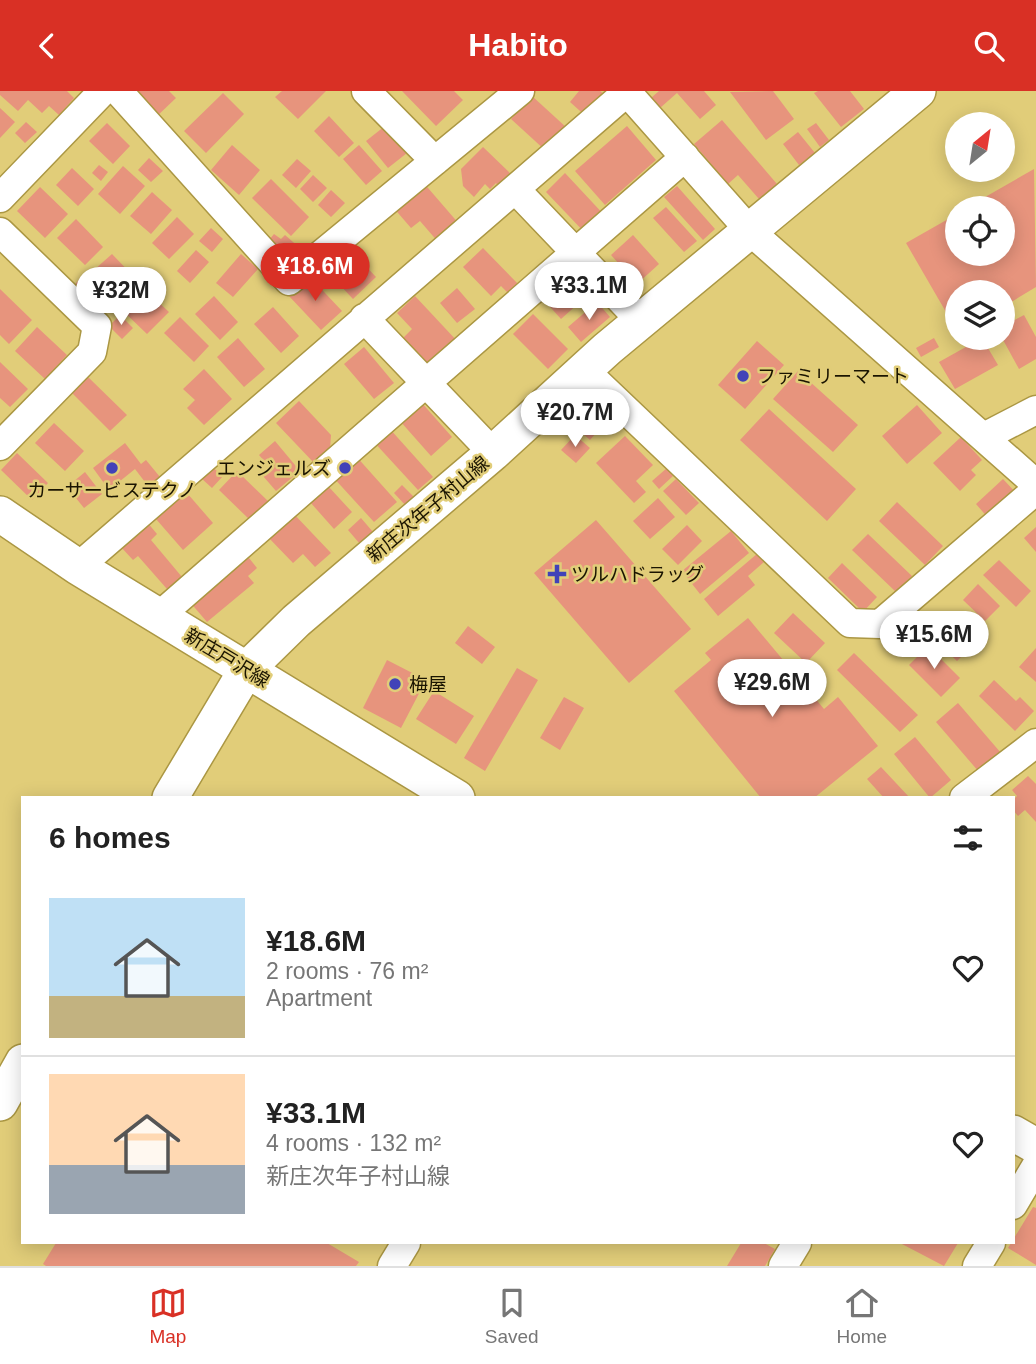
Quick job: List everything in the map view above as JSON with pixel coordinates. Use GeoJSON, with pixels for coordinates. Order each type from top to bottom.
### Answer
{"type":"FeatureCollection","features":[{"type":"Feature","properties":{"kind":"main road","name":"新庄次年子村山線"},"geometry":{"type":"LineString","coordinates":[[171,796],[247,669],[296,621],[493,453],[640,321],[918,91]]}},
{"type":"Feature","properties":{"kind":"main road","name":"新庄戸沢線"},"geometry":{"type":"LineString","coordinates":[[0,514],[78,567],[454,796]]}},
{"type":"Feature","properties":{"kind":"main road"},"geometry":{"type":"LineString","coordinates":[[0,1103],[21,1066]]}},
{"type":"Feature","properties":{"kind":"main road"},"geometry":{"type":"LineString","coordinates":[[1015,1134],[1036,1146]]}},
{"type":"Feature","properties":{"kind":"street"},"geometry":{"type":"LineString","coordinates":[[0,198],[103,91]]}},
{"type":"Feature","properties":{"kind":"street"},"geometry":{"type":"LineString","coordinates":[[118,91],[289,281],[520,91]]}},
{"type":"Feature","properties":{"kind":"street"},"geometry":{"type":"LineString","coordinates":[[366,91],[435,161]]}},
{"type":"Feature","properties":{"kind":"street"},"geometry":{"type":"LineString","coordinates":[[78,567],[627,92],[750,231],[1036,484]]}},
{"type":"Feature","properties":{"kind":"street"},"geometry":{"type":"LineString","coordinates":[[159,616],[685,157]]}},
{"type":"Feature","properties":{"kind":"street"},"geometry":{"type":"LineString","coordinates":[[514,189],[640,321]]}},
{"type":"Feature","properties":{"kind":"street"},"geometry":{"type":"LineString","coordinates":[[0,232],[97,326],[92,352],[6,428]]}},
{"type":"Feature","properties":{"kind":"street"},"geometry":{"type":"LineString","coordinates":[[364,319],[493,453]]}},
{"type":"Feature","properties":{"kind":"street"},"geometry":{"type":"LineString","coordinates":[[584,370],[850,623],[880,624],[1036,490]]}},
{"type":"Feature","properties":{"kind":"street"},"geometry":{"type":"LineString","coordinates":[[984,437],[1036,409]]}},
{"type":"Feature","properties":{"kind":"street"},"geometry":{"type":"LineString","coordinates":[[967,796],[1036,743]]}},
{"type":"Feature","properties":{"kind":"street"},"geometry":{"type":"LineString","coordinates":[[1015,1202],[1036,1166]]}},
{"type":"Feature","properties":{"kind":"street"},"geometry":{"type":"LineString","coordinates":[[783,1266],[796,1244]]}},
{"type":"Feature","properties":{"kind":"street"},"geometry":{"type":"LineString","coordinates":[[977,1266],[990,1244]]}},
{"type":"Feature","properties":{"kind":"building"},"geometry":{"type":"Polygon","coordinates":[[[0,91],[67,91],[74,98],[59,115],[49,106],[42,113],[28,100],[18,111],[0,95],[0,91]]]}},
{"type":"Feature","properties":{"kind":"building"},"geometry":{"type":"Polygon","coordinates":[[[131,91],[169,91],[176,98],[155,118],[131,91]]]}},
{"type":"Feature","properties":{"kind":"building"},"geometry":{"type":"Polygon","coordinates":[[[282,91],[326,91],[298,119],[275,97],[282,91]]]}},
{"type":"Feature","properties":{"kind":"building"},"geometry":{"type":"Polygon","coordinates":[[[402,91],[454,91],[463,100],[436,126],[402,91]]]}},
{"type":"Feature","properties":{"kind":"building"},"geometry":{"type":"Polygon","coordinates":[[[579,91],[600,91],[608,97],[589,119],[570,102],[579,91]]]}},
{"type":"Feature","properties":{"kind":"building"},"geometry":{"type":"Polygon","coordinates":[[[659,91],[704,91],[716,105],[700,119],[677,93],[660,108],[651,98],[659,91]]]}},
{"type":"Feature","properties":{"kind":"building"},"geometry":{"type":"Polygon","coordinates":[[[773,91],[794,119],[766,140],[730,92],[773,91]]]}},
{"type":"Feature","properties":{"kind":"building"},"geometry":{"type":"Polygon","coordinates":[[[850,91],[864,109],[841,127],[814,93],[850,91]]]}},
{"type":"Feature","properties":{"kind":"building"},"geometry":{"type":"Polygon","coordinates":[[[223,93],[244,114],[206,153],[184,131],[223,93]]]}},
{"type":"Feature","properties":{"kind":"building"},"geometry":{"type":"Polygon","coordinates":[[[532,96],[567,128],[546,151],[511,119],[532,96]]]}},
{"type":"Feature","properties":{"kind":"building"},"geometry":{"type":"Polygon","coordinates":[[[0,108],[15,122],[0,138],[0,108]]]}},
{"type":"Feature","properties":{"kind":"building"},"geometry":{"type":"Polygon","coordinates":[[[329,116],[354,143],[339,157],[314,131],[329,116]]]}},
{"type":"Feature","properties":{"kind":"building"},"geometry":{"type":"Polygon","coordinates":[[[722,120],[777,184],[759,199],[738,175],[728,184],[694,144],[722,120]]]}},
{"type":"Feature","properties":{"kind":"building"},"geometry":{"type":"Polygon","coordinates":[[[26,122],[37,132],[25,143],[15,133],[26,122]]]}},
{"type":"Feature","properties":{"kind":"building"},"geometry":{"type":"Polygon","coordinates":[[[107,123],[130,146],[113,164],[89,141],[107,123]]]}},
{"type":"Feature","properties":{"kind":"building"},"geometry":{"type":"Polygon","coordinates":[[[816,123],[829,140],[820,147],[807,129],[816,123]]]}},
{"type":"Feature","properties":{"kind":"building"},"geometry":{"type":"Polygon","coordinates":[[[385,126],[407,153],[388,168],[366,141],[385,126]]]}},
{"type":"Feature","properties":{"kind":"building"},"geometry":{"type":"Polygon","coordinates":[[[627,126],[656,160],[605,205],[575,171],[627,126]]]}},
{"type":"Feature","properties":{"kind":"building"},"geometry":{"type":"Polygon","coordinates":[[[798,132],[815,153],[799,165],[783,144],[798,132]]]}},
{"type":"Feature","properties":{"kind":"building"},"geometry":{"type":"Polygon","coordinates":[[[232,145],[260,170],[239,195],[211,170],[232,145]]]}},
{"type":"Feature","properties":{"kind":"building"},"geometry":{"type":"Polygon","coordinates":[[[359,145],[382,171],[366,185],[343,159],[359,145]]]}},
{"type":"Feature","properties":{"kind":"building"},"geometry":{"type":"Polygon","coordinates":[[[483,147],[513,176],[500,189],[496,183],[490,189],[485,184],[474,197],[463,186],[461,169],[483,147]]]}},
{"type":"Feature","properties":{"kind":"building"},"geometry":{"type":"Polygon","coordinates":[[[149,158],[163,171],[151,182],[138,170],[149,158]]]}},
{"type":"Feature","properties":{"kind":"building"},"geometry":{"type":"Polygon","coordinates":[[[297,159],[311,171],[296,188],[282,175],[297,159]]]}},
{"type":"Feature","properties":{"kind":"building"},"geometry":{"type":"Polygon","coordinates":[[[99,165],[108,172],[101,181],[92,173],[99,165]]]}},
{"type":"Feature","properties":{"kind":"building"},"geometry":{"type":"Polygon","coordinates":[[[123,166],[145,186],[120,214],[98,194],[123,166]]]}},
{"type":"Feature","properties":{"kind":"building"},"geometry":{"type":"Polygon","coordinates":[[[72,168],[94,189],[78,206],[56,185],[72,168]]]}},
{"type":"Feature","properties":{"kind":"building"},"geometry":{"type":"Polygon","coordinates":[[[1034,169],[1036,287],[1015,300],[1015,280],[945,280],[945,310],[906,243],[945,221],[945,266],[1015,266],[1015,196],[987,196],[1034,169]]]}},
{"type":"Feature","properties":{"kind":"building"},"geometry":{"type":"Polygon","coordinates":[[[565,173],[607,218],[588,236],[546,192],[565,173]]]}},
{"type":"Feature","properties":{"kind":"building"},"geometry":{"type":"Polygon","coordinates":[[[313,175],[327,188],[313,202],[300,189],[313,175]]]}},
{"type":"Feature","properties":{"kind":"building"},"geometry":{"type":"Polygon","coordinates":[[[271,179],[309,217],[291,236],[252,198],[271,179]]]}},
{"type":"Feature","properties":{"kind":"building"},"geometry":{"type":"Polygon","coordinates":[[[422,181],[460,225],[439,243],[420,221],[411,228],[392,206],[422,181]]]}},
{"type":"Feature","properties":{"kind":"building"},"geometry":{"type":"Polygon","coordinates":[[[677,186],[715,229],[703,240],[664,197],[677,186]]]}},
{"type":"Feature","properties":{"kind":"building"},"geometry":{"type":"Polygon","coordinates":[[[40,187],[68,214],[45,238],[17,211],[40,187]]]}},
{"type":"Feature","properties":{"kind":"building"},"geometry":{"type":"Polygon","coordinates":[[[331,190],[345,203],[331,217],[318,205],[331,190]]]}},
{"type":"Feature","properties":{"kind":"building"},"geometry":{"type":"Polygon","coordinates":[[[152,192],[172,210],[151,234],[130,216],[152,192]]]}},
{"type":"Feature","properties":{"kind":"building"},"geometry":{"type":"Polygon","coordinates":[[[666,207],[697,241],[684,252],[653,218],[666,207]]]}},
{"type":"Feature","properties":{"kind":"building"},"geometry":{"type":"Polygon","coordinates":[[[177,217],[194,234],[169,259],[152,243],[177,217]]]}},
{"type":"Feature","properties":{"kind":"building"},"geometry":{"type":"Polygon","coordinates":[[[76,219],[103,247],[85,265],[57,238],[76,219]]]}},
{"type":"Feature","properties":{"kind":"building"},"geometry":{"type":"Polygon","coordinates":[[[211,228],[223,239],[212,252],[199,241],[211,228]]]}},
{"type":"Feature","properties":{"kind":"building"},"geometry":{"type":"Polygon","coordinates":[[[274,234],[281,239],[285,235],[300,248],[294,256],[284,255],[268,241],[274,234]]]}},
{"type":"Feature","properties":{"kind":"building"},"geometry":{"type":"Polygon","coordinates":[[[633,235],[659,264],[637,284],[611,255],[633,235]]]}},
{"type":"Feature","properties":{"kind":"building"},"geometry":{"type":"Polygon","coordinates":[[[345,244],[376,277],[353,299],[322,266],[345,244]]]}},
{"type":"Feature","properties":{"kind":"building"},"geometry":{"type":"Polygon","coordinates":[[[483,248],[520,286],[510,295],[501,286],[491,296],[463,267],[483,248]]]}},
{"type":"Feature","properties":{"kind":"building"},"geometry":{"type":"Polygon","coordinates":[[[196,250],[209,262],[190,283],[177,271],[196,250]]]}},
{"type":"Feature","properties":{"kind":"building"},"geometry":{"type":"Polygon","coordinates":[[[112,254],[138,281],[120,297],[94,270],[112,254]]]}},
{"type":"Feature","properties":{"kind":"building"},"geometry":{"type":"Polygon","coordinates":[[[241,254],[258,269],[233,297],[216,283],[241,254]]]}},
{"type":"Feature","properties":{"kind":"building"},"geometry":{"type":"Polygon","coordinates":[[[572,274],[589,294],[561,319],[543,299],[572,274]]]}},
{"type":"Feature","properties":{"kind":"building"},"geometry":{"type":"Polygon","coordinates":[[[83,275],[98,288],[86,301],[72,288],[83,275]]]}},
{"type":"Feature","properties":{"kind":"building"},"geometry":{"type":"Polygon","coordinates":[[[309,276],[342,311],[321,330],[288,295],[309,276]]]}},
{"type":"Feature","properties":{"kind":"building"},"geometry":{"type":"Polygon","coordinates":[[[457,288],[475,309],[457,323],[440,303],[457,288]]]}},
{"type":"Feature","properties":{"kind":"building"},"geometry":{"type":"Polygon","coordinates":[[[0,289],[32,320],[9,344],[0,335],[0,289]]]}},
{"type":"Feature","properties":{"kind":"building"},"geometry":{"type":"Polygon","coordinates":[[[135,296],[147,307],[155,299],[169,312],[147,334],[122,310],[135,296]]]}},
{"type":"Feature","properties":{"kind":"building"},"geometry":{"type":"Polygon","coordinates":[[[214,296],[238,322],[220,340],[195,314],[214,296]]]}},
{"type":"Feature","properties":{"kind":"building"},"geometry":{"type":"Polygon","coordinates":[[[415,296],[458,342],[431,367],[403,338],[412,329],[397,313],[415,296]]]}},
{"type":"Feature","properties":{"kind":"building"},"geometry":{"type":"Polygon","coordinates":[[[597,302],[610,317],[581,342],[568,327],[597,302]]]}},
{"type":"Feature","properties":{"kind":"building"},"geometry":{"type":"Polygon","coordinates":[[[273,307],[299,336],[281,353],[254,324],[273,307]]]}},
{"type":"Feature","properties":{"kind":"building"},"geometry":{"type":"Polygon","coordinates":[[[533,314],[568,349],[548,369],[513,334],[533,314]]]}},
{"type":"Feature","properties":{"kind":"building"},"geometry":{"type":"Polygon","coordinates":[[[120,315],[133,328],[122,339],[109,326],[120,315]]]}},
{"type":"Feature","properties":{"kind":"building"},"geometry":{"type":"Polygon","coordinates":[[[1024,315],[1036,337],[1036,359],[1019,369],[1009,350],[1015,350],[1015,320],[1024,315]]]}},
{"type":"Feature","properties":{"kind":"building"},"geometry":{"type":"Polygon","coordinates":[[[180,317],[209,346],[194,362],[164,333],[180,317]]]}},
{"type":"Feature","properties":{"kind":"building"},"geometry":{"type":"Polygon","coordinates":[[[37,327],[67,355],[45,379],[15,351],[37,327]]]}},
{"type":"Feature","properties":{"kind":"building"},"geometry":{"type":"Polygon","coordinates":[[[238,338],[265,369],[244,387],[217,357],[238,338]]]}},
{"type":"Feature","properties":{"kind":"building"},"geometry":{"type":"Polygon","coordinates":[[[934,338],[939,347],[921,357],[916,348],[934,338]]]}},
{"type":"Feature","properties":{"kind":"building"},"geometry":{"type":"Polygon","coordinates":[[[757,341],[784,365],[745,409],[718,385],[757,341]]]}},
{"type":"Feature","properties":{"kind":"building"},"geometry":{"type":"Polygon","coordinates":[[[364,347],[394,383],[374,399],[344,364],[364,347]]]}},
{"type":"Feature","properties":{"kind":"building"},"geometry":{"type":"Polygon","coordinates":[[[960,350],[989,350],[998,365],[955,389],[939,362],[960,350]]]}},
{"type":"Feature","properties":{"kind":"building"},"geometry":{"type":"Polygon","coordinates":[[[0,362],[28,389],[10,407],[0,398],[0,362]]]}},
{"type":"Feature","properties":{"kind":"building"},"geometry":{"type":"Polygon","coordinates":[[[204,369],[232,399],[204,425],[187,408],[195,400],[183,389],[204,369]]]}},
{"type":"Feature","properties":{"kind":"building"},"geometry":{"type":"Polygon","coordinates":[[[798,371],[858,425],[833,452],[773,399],[798,371]]]}},
{"type":"Feature","properties":{"kind":"building"},"geometry":{"type":"Polygon","coordinates":[[[87,376],[127,415],[110,431],[71,392],[87,376]]]}},
{"type":"Feature","properties":{"kind":"building"},"geometry":{"type":"Polygon","coordinates":[[[299,401],[331,435],[330,450],[315,464],[276,423],[299,401]]]}},
{"type":"Feature","properties":{"kind":"building"},"geometry":{"type":"Polygon","coordinates":[[[421,402],[452,437],[431,456],[400,421],[421,402]]]}},
{"type":"Feature","properties":{"kind":"building"},"geometry":{"type":"Polygon","coordinates":[[[592,404],[609,418],[590,440],[573,425],[592,404]]]}},
{"type":"Feature","properties":{"kind":"building"},"geometry":{"type":"Polygon","coordinates":[[[917,405],[942,433],[907,464],[882,436],[917,405]]]}},
{"type":"Feature","properties":{"kind":"building"},"geometry":{"type":"Polygon","coordinates":[[[769,409],[856,489],[827,521],[740,440],[769,409]]]}},
{"type":"Feature","properties":{"kind":"building"},"geometry":{"type":"Polygon","coordinates":[[[54,423],[84,451],[65,471],[35,443],[54,423]]]}},
{"type":"Feature","properties":{"kind":"building"},"geometry":{"type":"Polygon","coordinates":[[[389,428],[433,477],[418,490],[373,441],[389,428]]]}},
{"type":"Feature","properties":{"kind":"building"},"geometry":{"type":"Polygon","coordinates":[[[575,435],[590,448],[576,463],[561,450],[575,435]]]}},
{"type":"Feature","properties":{"kind":"building"},"geometry":{"type":"Polygon","coordinates":[[[625,436],[653,465],[636,481],[646,492],[634,503],[596,463],[625,436]]]}},
{"type":"Feature","properties":{"kind":"building"},"geometry":{"type":"Polygon","coordinates":[[[961,437],[982,460],[971,470],[976,475],[960,491],[933,463],[961,437]]]}},
{"type":"Feature","properties":{"kind":"building"},"geometry":{"type":"Polygon","coordinates":[[[275,441],[300,471],[276,491],[263,476],[271,469],[259,455],[275,441]]]}},
{"type":"Feature","properties":{"kind":"building"},"geometry":{"type":"Polygon","coordinates":[[[125,443],[141,464],[146,460],[160,477],[148,486],[135,469],[109,490],[93,468],[125,443]]]}},
{"type":"Feature","properties":{"kind":"building"},"geometry":{"type":"Polygon","coordinates":[[[17,453],[48,483],[32,500],[1,470],[17,453]]]}},
{"type":"Feature","properties":{"kind":"building"},"geometry":{"type":"Polygon","coordinates":[[[355,455],[397,502],[374,522],[332,476],[355,455]]]}},
{"type":"Feature","properties":{"kind":"building"},"geometry":{"type":"Polygon","coordinates":[[[211,466],[223,476],[212,488],[201,478],[211,466]]]}},
{"type":"Feature","properties":{"kind":"building"},"geometry":{"type":"Polygon","coordinates":[[[667,468],[673,476],[659,489],[652,481],[667,468]]]}},
{"type":"Feature","properties":{"kind":"building"},"geometry":{"type":"Polygon","coordinates":[[[237,471],[269,502],[251,521],[219,490],[237,471]]]}},
{"type":"Feature","properties":{"kind":"building"},"geometry":{"type":"Polygon","coordinates":[[[85,472],[102,494],[84,508],[67,487],[85,472]]]}},
{"type":"Feature","properties":{"kind":"building"},"geometry":{"type":"Polygon","coordinates":[[[676,479],[699,503],[686,515],[663,491],[676,479]]]}},
{"type":"Feature","properties":{"kind":"building"},"geometry":{"type":"Polygon","coordinates":[[[1003,479],[1017,494],[989,519],[976,504],[1003,479]]]}},
{"type":"Feature","properties":{"kind":"building"},"geometry":{"type":"Polygon","coordinates":[[[402,485],[415,498],[406,506],[394,493],[402,485]]]}},
{"type":"Feature","properties":{"kind":"building"},"geometry":{"type":"Polygon","coordinates":[[[328,486],[352,512],[334,529],[310,502],[328,486]]]}},
{"type":"Feature","properties":{"kind":"building"},"geometry":{"type":"Polygon","coordinates":[[[187,493],[213,523],[183,550],[156,519],[187,493]]]}},
{"type":"Feature","properties":{"kind":"building"},"geometry":{"type":"Polygon","coordinates":[[[658,498],[675,517],[650,539],[633,521],[658,498]]]}},
{"type":"Feature","properties":{"kind":"building"},"geometry":{"type":"Polygon","coordinates":[[[897,502],[943,546],[925,565],[879,521],[897,502]]]}},
{"type":"Feature","properties":{"kind":"building"},"geometry":{"type":"Polygon","coordinates":[[[292,512],[331,553],[315,567],[303,554],[293,563],[267,536],[292,512]]]}},
{"type":"Feature","properties":{"kind":"building"},"geometry":{"type":"Polygon","coordinates":[[[361,518],[373,532],[360,544],[348,530],[361,518]]]}},
{"type":"Feature","properties":{"kind":"building"},"geometry":{"type":"Polygon","coordinates":[[[596,520],[691,629],[629,683],[534,573],[596,520]]]}},
{"type":"Feature","properties":{"kind":"building"},"geometry":{"type":"Polygon","coordinates":[[[147,522],[157,534],[151,540],[182,577],[167,589],[138,556],[133,560],[120,546],[147,522]]]}},
{"type":"Feature","properties":{"kind":"building"},"geometry":{"type":"Polygon","coordinates":[[[687,525],[702,541],[678,565],[662,549],[687,525]]]}},
{"type":"Feature","properties":{"kind":"building"},"geometry":{"type":"Polygon","coordinates":[[[1036,527],[1036,552],[1024,538],[1036,527]]]}},
{"type":"Feature","properties":{"kind":"building"},"geometry":{"type":"Polygon","coordinates":[[[731,531],[749,553],[700,594],[682,571],[731,531]]]}},
{"type":"Feature","properties":{"kind":"building"},"geometry":{"type":"Polygon","coordinates":[[[868,534],[912,576],[896,592],[852,550],[868,534]]]}},
{"type":"Feature","properties":{"kind":"building"},"geometry":{"type":"Polygon","coordinates":[[[245,553],[257,568],[248,576],[254,583],[207,622],[189,601],[245,553]]]}},
{"type":"Feature","properties":{"kind":"building"},"geometry":{"type":"Polygon","coordinates":[[[758,553],[765,561],[748,576],[755,585],[718,616],[704,599],[758,553]]]}},
{"type":"Feature","properties":{"kind":"building"},"geometry":{"type":"Polygon","coordinates":[[[999,560],[1031,591],[1016,607],[983,575],[999,560]]]}},
{"type":"Feature","properties":{"kind":"building"},"geometry":{"type":"Polygon","coordinates":[[[842,563],[877,597],[863,612],[828,578],[842,563]]]}},
{"type":"Feature","properties":{"kind":"building"},"geometry":{"type":"Polygon","coordinates":[[[978,584],[1000,606],[985,621],[963,600],[978,584]]]}},
{"type":"Feature","properties":{"kind":"building"},"geometry":{"type":"Polygon","coordinates":[[[793,613],[825,643],[806,663],[774,633],[793,613]]]}},
{"type":"Feature","properties":{"kind":"building"},"geometry":{"type":"Polygon","coordinates":[[[943,614],[974,644],[957,661],[926,631],[943,614]]]}},
{"type":"Feature","properties":{"kind":"building"},"geometry":{"type":"Polygon","coordinates":[[[748,618],[824,709],[838,697],[878,746],[816,796],[759,796],[674,691],[711,660],[705,653],[748,618]]]}},
{"type":"Feature","properties":{"kind":"building"},"geometry":{"type":"Polygon","coordinates":[[[468,626],[495,647],[482,664],[455,643],[468,626]]]}},
{"type":"Feature","properties":{"kind":"building"},"geometry":{"type":"Polygon","coordinates":[[[928,646],[960,678],[941,697],[909,665],[928,646]]]}},
{"type":"Feature","properties":{"kind":"building"},"geometry":{"type":"Polygon","coordinates":[[[1036,648],[1036,682],[1019,667],[1036,648]]]}},
{"type":"Feature","properties":{"kind":"building"},"geometry":{"type":"Polygon","coordinates":[[[854,653],[918,715],[900,732],[837,670],[854,653]]]}},
{"type":"Feature","properties":{"kind":"building"},"geometry":{"type":"Polygon","coordinates":[[[387,660],[426,680],[401,728],[363,708],[387,660]]]}},
{"type":"Feature","properties":{"kind":"building"},"geometry":{"type":"Polygon","coordinates":[[[517,668],[538,680],[485,771],[464,758],[517,668]]]}},
{"type":"Feature","properties":{"kind":"building"},"geometry":{"type":"Polygon","coordinates":[[[994,680],[1016,701],[1020,697],[1034,711],[1015,731],[979,696],[994,680]]]}},
{"type":"Feature","properties":{"kind":"building"},"geometry":{"type":"Polygon","coordinates":[[[434,691],[474,716],[456,744],[416,719],[434,691]]]}},
{"type":"Feature","properties":{"kind":"building"},"geometry":{"type":"Polygon","coordinates":[[[564,697],[584,708],[560,750],[540,738],[564,697]]]}},
{"type":"Feature","properties":{"kind":"building"},"geometry":{"type":"Polygon","coordinates":[[[958,703],[1001,753],[979,772],[936,722],[958,703]]]}},
{"type":"Feature","properties":{"kind":"building"},"geometry":{"type":"Polygon","coordinates":[[[915,737],[951,780],[932,796],[928,796],[894,754],[915,737]]]}},
{"type":"Feature","properties":{"kind":"building"},"geometry":{"type":"Polygon","coordinates":[[[881,767],[908,796],[882,796],[867,779],[881,767]]]}},
{"type":"Feature","properties":{"kind":"building"},"geometry":{"type":"Polygon","coordinates":[[[1028,776],[1036,784],[1036,822],[1025,810],[1018,816],[1015,812],[1017,796],[1012,790],[1028,776]]]}},
{"type":"Feature","properties":{"kind":"building"},"geometry":{"type":"Polygon","coordinates":[[[1033,1207],[1036,1208],[1036,1265],[1008,1248],[1010,1244],[1015,1244],[1015,1237],[1033,1207]]]}},
{"type":"Feature","properties":{"kind":"building"},"geometry":{"type":"Polygon","coordinates":[[[55,1244],[329,1244],[359,1262],[356,1266],[43,1264],[55,1244]]]}},
{"type":"Feature","properties":{"kind":"building"},"geometry":{"type":"Polygon","coordinates":[[[740,1244],[766,1244],[775,1249],[765,1266],[727,1266],[740,1244]]]}},
{"type":"Feature","properties":{"kind":"building"},"geometry":{"type":"Polygon","coordinates":[[[902,1244],[957,1244],[944,1266],[902,1244]]]}},
{"type":"Feature","properties":{"kind":"place","name":"ファミリーマート"},"geometry":{"type":"Point","coordinates":[743,376]}},
{"type":"Feature","properties":{"kind":"place","name":"カーサービステクノ"},"geometry":{"type":"Point","coordinates":[112,468]}},
{"type":"Feature","properties":{"kind":"place","name":"エンジェルズ"},"geometry":{"type":"Point","coordinates":[345,468]}},
{"type":"Feature","properties":{"kind":"place","name":"ツルハドラッグ"},"geometry":{"type":"Point","coordinates":[557,574]}},
{"type":"Feature","properties":{"kind":"place","name":"梅屋"},"geometry":{"type":"Point","coordinates":[395,684]}}]}
